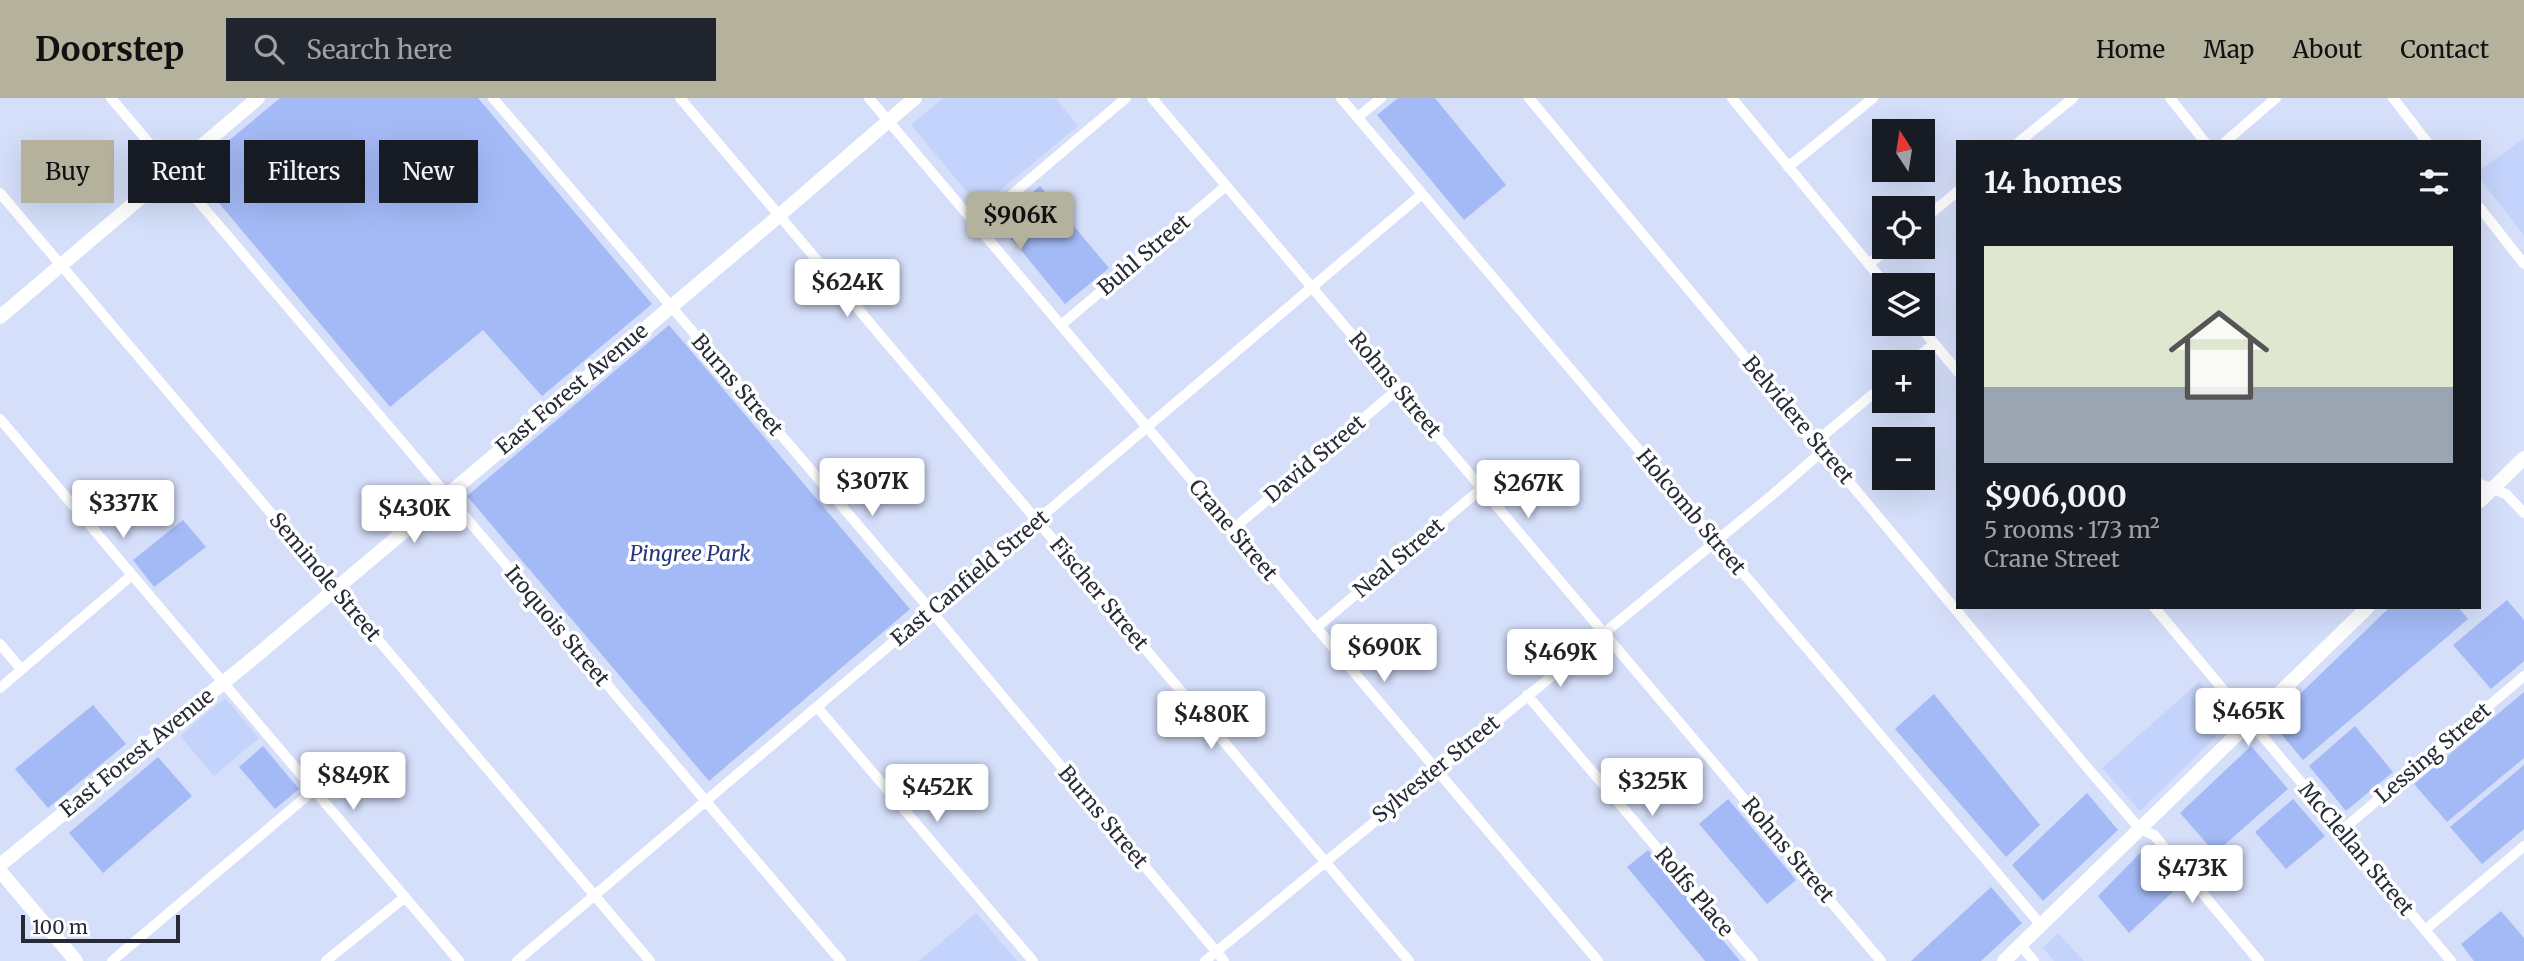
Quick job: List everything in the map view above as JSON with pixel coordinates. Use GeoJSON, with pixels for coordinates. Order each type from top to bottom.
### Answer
{"type":"FeatureCollection","features":[{"type":"Feature","properties":{"kind":"main road"},"geometry":{"type":"LineString","coordinates":[[208,140],[258,98]]}},
{"type":"Feature","properties":{"kind":"main road","name":"East Forest Avenue"},"geometry":{"type":"LineString","coordinates":[[0,868],[447,495],[915,98]]}},
{"type":"Feature","properties":{"kind":"main road"},"geometry":{"type":"LineString","coordinates":[[0,317],[134,203]]}},
{"type":"Feature","properties":{"kind":"main road"},"geometry":{"type":"LineString","coordinates":[[2486,486],[2524,458]]}},
{"type":"Feature","properties":{"kind":"main road"},"geometry":{"type":"LineString","coordinates":[[2004,961],[2366,609]]}},
{"type":"Feature","properties":{"kind":"main road"},"geometry":{"type":"LineString","coordinates":[[0,868],[76,961]]}},
{"type":"Feature","properties":{"kind":"street","name":"Iroquois Street"},"geometry":{"type":"LineString","coordinates":[[111,98],[147,140]]}},
{"type":"Feature","properties":{"kind":"street","name":"Burns Street"},"geometry":{"type":"LineString","coordinates":[[493,98],[1224,961]]}},
{"type":"Feature","properties":{"kind":"street","name":"Fischer Street"},"geometry":{"type":"LineString","coordinates":[[680,98],[1409,961]]}},
{"type":"Feature","properties":{"kind":"street","name":"Crane Street"},"geometry":{"type":"LineString","coordinates":[[869,98],[1598,961]]}},
{"type":"Feature","properties":{"kind":"street"},"geometry":{"type":"LineString","coordinates":[[976,225],[1126,98]]}},
{"type":"Feature","properties":{"kind":"street","name":"Rohns Street"},"geometry":{"type":"LineString","coordinates":[[1152,98],[1881,961]]}},
{"type":"Feature","properties":{"kind":"street","name":"Holcomb Street"},"geometry":{"type":"LineString","coordinates":[[1341,98],[2041,925]]}},
{"type":"Feature","properties":{"kind":"street"},"geometry":{"type":"LineString","coordinates":[[1357,117],[1381,98]]}},
{"type":"Feature","properties":{"kind":"street","name":"Belvidere Street"},"geometry":{"type":"LineString","coordinates":[[1529,98],[2140,830],[2154,835],[2259,961]]}},
{"type":"Feature","properties":{"kind":"street"},"geometry":{"type":"LineString","coordinates":[[1731,98],[1876,273]]}},
{"type":"Feature","properties":{"kind":"street"},"geometry":{"type":"LineString","coordinates":[[1788,167],[1873,98]]}},
{"type":"Feature","properties":{"kind":"street"},"geometry":{"type":"LineString","coordinates":[[2021,140],[2073,98]]}},
{"type":"Feature","properties":{"kind":"street"},"geometry":{"type":"LineString","coordinates":[[2170,98],[2202,140]]}},
{"type":"Feature","properties":{"kind":"street"},"geometry":{"type":"LineString","coordinates":[[2227,140],[2276,98]]}},
{"type":"Feature","properties":{"kind":"street"},"geometry":{"type":"LineString","coordinates":[[2393,98],[2425,140]]}},
{"type":"Feature","properties":{"kind":"street","name":"Buhl Street"},"geometry":{"type":"LineString","coordinates":[[1061,325],[1226,186]]}},
{"type":"Feature","properties":{"kind":"street","name":"Seminole Street"},"geometry":{"type":"LineString","coordinates":[[0,193],[650,961]]}},
{"type":"Feature","properties":{"kind":"street"},"geometry":{"type":"LineString","coordinates":[[1935,210],[1956,193]]}},
{"type":"Feature","properties":{"kind":"street","name":"East Canfield Street"},"geometry":{"type":"LineString","coordinates":[[517,961],[1422,194]]}},
{"type":"Feature","properties":{"kind":"street","name":"Iroquois Street"},"geometry":{"type":"LineString","coordinates":[[201,203],[841,961]]}},
{"type":"Feature","properties":{"kind":"street"},"geometry":{"type":"LineString","coordinates":[[2481,209],[2524,264]]}},
{"type":"Feature","properties":{"kind":"street"},"geometry":{"type":"LineString","coordinates":[[1869,264],[1875,259]]}},
{"type":"Feature","properties":{"kind":"street"},"geometry":{"type":"LineString","coordinates":[[1928,336],[1956,365]]}},
{"type":"Feature","properties":{"kind":"street"},"geometry":{"type":"LineString","coordinates":[[1927,350],[1934,344]]}},
{"type":"Feature","properties":{"kind":"street","name":"David Street"},"geometry":{"type":"LineString","coordinates":[[1233,529],[1398,389]]}},
{"type":"Feature","properties":{"kind":"street","name":"Sylvester Street"},"geometry":{"type":"LineString","coordinates":[[1205,961],[1813,459],[1825,435],[1872,395]]}},
{"type":"Feature","properties":{"kind":"street"},"geometry":{"type":"LineString","coordinates":[[0,419],[459,961]]}},
{"type":"Feature","properties":{"kind":"street"},"geometry":{"type":"LineString","coordinates":[[2486,486],[2506,494],[2524,513]]}},
{"type":"Feature","properties":{"kind":"street","name":"Neal Street"},"geometry":{"type":"LineString","coordinates":[[1316,628],[1482,489]]}},
{"type":"Feature","properties":{"kind":"street"},"geometry":{"type":"LineString","coordinates":[[0,688],[132,575]]}},
{"type":"Feature","properties":{"kind":"street","name":"McClellan Street"},"geometry":{"type":"LineString","coordinates":[[2156,609],[2451,961]]}},
{"type":"Feature","properties":{"kind":"street"},"geometry":{"type":"LineString","coordinates":[[0,644],[21,670]]}},
{"type":"Feature","properties":{"kind":"street","name":"Lessing Street"},"geometry":{"type":"LineString","coordinates":[[2341,831],[2524,676]]}},
{"type":"Feature","properties":{"kind":"street","name":"Rolfs Place"},"geometry":{"type":"LineString","coordinates":[[1527,695],[1753,961]]}},
{"type":"Feature","properties":{"kind":"street"},"geometry":{"type":"LineString","coordinates":[[817,707],[1032,961]]}},
{"type":"Feature","properties":{"kind":"street"},"geometry":{"type":"LineString","coordinates":[[112,961],[314,790]]}},
{"type":"Feature","properties":{"kind":"street"},"geometry":{"type":"LineString","coordinates":[[2425,930],[2524,846]]}},
{"type":"Feature","properties":{"kind":"street"},"geometry":{"type":"LineString","coordinates":[[326,961],[405,897]]}},
{"type":"Feature","properties":{"kind":"street"},"geometry":{"type":"LineString","coordinates":[[2020,945],[2034,961]]}},
{"type":"Feature","properties":{"kind":"shaded area"},"geometry":{"type":"Polygon","coordinates":[[[943,98],[1055,98],[1078,126],[980,207],[911,125],[943,98]]]}},
{"type":"Feature","properties":{"kind":"shaded area"},"geometry":{"type":"Polygon","coordinates":[[[2524,138],[2524,235],[2481,180],[2481,169],[2524,138]]]}},
{"type":"Feature","properties":{"kind":"shaded area"},"geometry":{"type":"Polygon","coordinates":[[[2199,682],[2231,722],[2140,811],[2102,768],[2199,682]]]}},
{"type":"Feature","properties":{"kind":"shaded area"},"geometry":{"type":"Polygon","coordinates":[[[225,698],[259,738],[214,776],[180,736],[225,698]]]}},
{"type":"Feature","properties":{"kind":"shaded area"},"geometry":{"type":"Polygon","coordinates":[[[976,913],[1017,961],[919,961],[976,913]]]}},
{"type":"Feature","properties":{"kind":"shaded area"},"geometry":{"type":"Polygon","coordinates":[[[2058,933],[2084,961],[2054,961],[2043,948],[2058,933]]]}},
{"type":"Feature","properties":{"kind":"green space"},"geometry":{"type":"Polygon","coordinates":[[[280,98],[478,98],[652,304],[542,396],[483,330],[390,407],[219,203],[230,203],[229,140],[280,98]]]}},
{"type":"Feature","properties":{"kind":"green space"},"geometry":{"type":"Polygon","coordinates":[[[1398,98],[1435,98],[1506,185],[1464,220],[1377,115],[1398,98]]]}},
{"type":"Feature","properties":{"kind":"green space"},"geometry":{"type":"Polygon","coordinates":[[[1040,186],[1109,268],[1065,304],[997,221],[1040,186]]]}},
{"type":"Feature","properties":{"kind":"green space","name":"Pingree Park"},"geometry":{"type":"Polygon","coordinates":[[[669,325],[910,609],[709,781],[467,496],[669,325]]]}},
{"type":"Feature","properties":{"kind":"green space"},"geometry":{"type":"Polygon","coordinates":[[[183,520],[206,547],[154,587],[133,560],[183,520]]]}},
{"type":"Feature","properties":{"kind":"green space"},"geometry":{"type":"Polygon","coordinates":[[[2507,600],[2524,620],[2524,661],[2491,689],[2453,645],[2507,600]]]}},
{"type":"Feature","properties":{"kind":"green space"},"geometry":{"type":"Polygon","coordinates":[[[2388,609],[2460,609],[2468,619],[2303,760],[2271,722],[2388,609]]]}},
{"type":"Feature","properties":{"kind":"green space"},"geometry":{"type":"Polygon","coordinates":[[[2524,692],[2524,758],[2447,822],[2414,784],[2524,692]]]}},
{"type":"Feature","properties":{"kind":"green space"},"geometry":{"type":"Polygon","coordinates":[[[1934,694],[2040,825],[2006,857],[1895,729],[1934,694]]]}},
{"type":"Feature","properties":{"kind":"green space"},"geometry":{"type":"Polygon","coordinates":[[[93,705],[126,744],[48,808],[15,769],[93,705]]]}},
{"type":"Feature","properties":{"kind":"green space"},"geometry":{"type":"Polygon","coordinates":[[[2355,726],[2393,772],[2346,811],[2309,766],[2355,726]]]}},
{"type":"Feature","properties":{"kind":"green space"},"geometry":{"type":"Polygon","coordinates":[[[263,746],[299,789],[275,809],[239,767],[263,746]]]}},
{"type":"Feature","properties":{"kind":"green space"},"geometry":{"type":"Polygon","coordinates":[[[2251,746],[2288,789],[2215,853],[2180,813],[2251,746]]]}},
{"type":"Feature","properties":{"kind":"green space"},"geometry":{"type":"Polygon","coordinates":[[[158,757],[192,796],[103,873],[69,833],[158,757]]]}},
{"type":"Feature","properties":{"kind":"green space"},"geometry":{"type":"Polygon","coordinates":[[[2524,765],[2524,829],[2482,864],[2450,827],[2524,765]]]}},
{"type":"Feature","properties":{"kind":"green space"},"geometry":{"type":"Polygon","coordinates":[[[2087,793],[2118,830],[2043,901],[2012,865],[2087,793]]]}},
{"type":"Feature","properties":{"kind":"green space"},"geometry":{"type":"Polygon","coordinates":[[[1728,799],[1796,880],[1767,904],[1699,824],[1728,799]]]}},
{"type":"Feature","properties":{"kind":"green space"},"geometry":{"type":"Polygon","coordinates":[[[2293,799],[2325,836],[2286,869],[2255,832],[2293,799]]]}},
{"type":"Feature","properties":{"kind":"green space"},"geometry":{"type":"Polygon","coordinates":[[[2146,847],[2178,887],[2129,933],[2098,896],[2146,847]]]}},
{"type":"Feature","properties":{"kind":"green space"},"geometry":{"type":"Polygon","coordinates":[[[1648,850],[1740,961],[1705,961],[1627,867],[1648,850]]]}},
{"type":"Feature","properties":{"kind":"green space"},"geometry":{"type":"Polygon","coordinates":[[[1991,887],[2022,923],[1981,961],[1911,961],[1991,887]]]}},
{"type":"Feature","properties":{"kind":"green space"},"geometry":{"type":"Polygon","coordinates":[[[2501,911],[2524,938],[2524,961],[2474,961],[2461,944],[2501,911]]]}}]}
